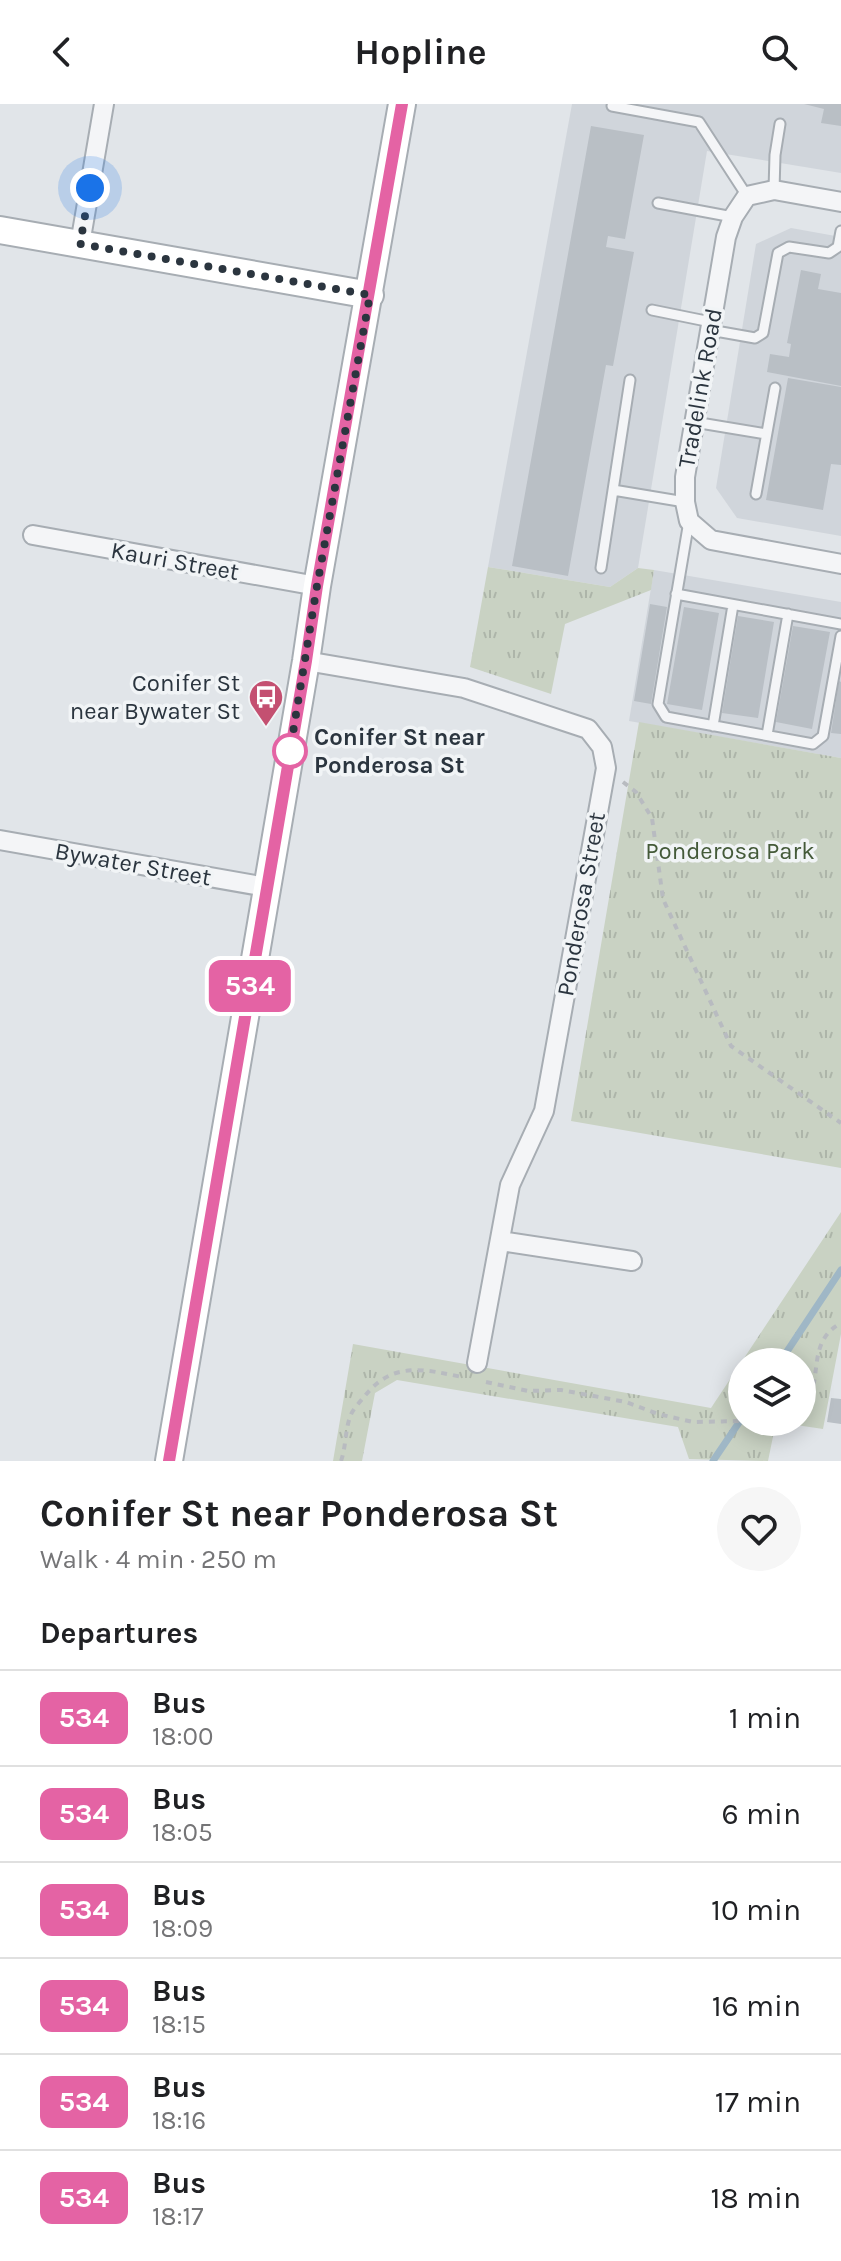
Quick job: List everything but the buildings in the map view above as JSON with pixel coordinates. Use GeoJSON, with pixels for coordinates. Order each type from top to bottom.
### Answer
{"type":"FeatureCollection","features":[{"type":"Feature","properties":{"kind":"street"},"geometry":{"type":"LineString","coordinates":[[80,244],[104,104]]}},
{"type":"Feature","properties":{"kind":"street"},"geometry":{"type":"LineString","coordinates":[[169,1461],[402,104]]}},
{"type":"Feature","properties":{"kind":"street"},"geometry":{"type":"LineString","coordinates":[[747,196],[774,190],[841,202]]}},
{"type":"Feature","properties":{"kind":"street","name":"Tradelink Road"},"geometry":{"type":"LineString","coordinates":[[687,511],[685,477],[726,237],[733,217],[747,196]]}},
{"type":"Feature","properties":{"kind":"street"},"geometry":{"type":"LineString","coordinates":[[0,230],[370,295]]}},
{"type":"Feature","properties":{"kind":"street"},"geometry":{"type":"LineString","coordinates":[[687,511],[711,540],[841,564]]}},
{"type":"Feature","properties":{"kind":"street","name":"Kauri Street"},"geometry":{"type":"LineString","coordinates":[[33,535],[317,586]]}},
{"type":"Feature","properties":{"kind":"street"},"geometry":{"type":"LineString","coordinates":[[306,661],[464,688],[588,729],[602,747],[606,768]]}},
{"type":"Feature","properties":{"kind":"street","name":"Ponderosa Street"},"geometry":{"type":"LineString","coordinates":[[475,1374],[510,1185],[544,1111],[606,768]]}},
{"type":"Feature","properties":{"kind":"street","name":"Bywater Street"},"geometry":{"type":"LineString","coordinates":[[0,840],[266,887]]}},
{"type":"Feature","properties":{"kind":"street"},"geometry":{"type":"LineString","coordinates":[[500,1241],[632,1261]]}},
{"type":"Feature","properties":{"kind":"lane"},"geometry":{"type":"LineString","coordinates":[[612,106],[699,122],[747,196]]}},
{"type":"Feature","properties":{"kind":"lane"},"geometry":{"type":"LineString","coordinates":[[774,190],[780,124]]}},
{"type":"Feature","properties":{"kind":"lane"},"geometry":{"type":"LineString","coordinates":[[658,203],[733,217]]}},
{"type":"Feature","properties":{"kind":"lane"},"geometry":{"type":"LineString","coordinates":[[652,310],[755,338],[763,333],[778,253],[789,247],[829,253],[838,247],[841,231]]}},
{"type":"Feature","properties":{"kind":"lane"},"geometry":{"type":"LineString","coordinates":[[601,568],[630,380]]}},
{"type":"Feature","properties":{"kind":"lane"},"geometry":{"type":"LineString","coordinates":[[756,494],[775,388]]}},
{"type":"Feature","properties":{"kind":"lane"},"geometry":{"type":"LineString","coordinates":[[694,422],[766,434]]}},
{"type":"Feature","properties":{"kind":"lane"},"geometry":{"type":"LineString","coordinates":[[613,490],[687,511],[658,704],[666,717],[813,744],[823,736],[841,636]]}},
{"type":"Feature","properties":{"kind":"lane"},"geometry":{"type":"LineString","coordinates":[[676,594],[841,624]]}},
{"type":"Feature","properties":{"kind":"lane"},"geometry":{"type":"LineString","coordinates":[[713,726],[733,605]]}},
{"type":"Feature","properties":{"kind":"lane"},"geometry":{"type":"LineString","coordinates":[[767,735],[788,614]]}},
{"type":"Feature","properties":{"kind":"path"},"geometry":{"type":"LineString","coordinates":[[606,768],[636,792],[652,818],[663,899],[731,1046],[841,1123]]}},
{"type":"Feature","properties":{"kind":"path"},"geometry":{"type":"LineString","coordinates":[[816,1364],[823,1337],[841,1323]]}},
{"type":"Feature","properties":{"kind":"path"},"geometry":{"type":"LineString","coordinates":[[341,1461],[350,1415],[368,1391],[386,1377],[409,1369],[475,1374],[528,1391],[561,1390],[626,1402],[693,1422],[728,1421]]}},
{"type":"Feature","properties":{"kind":"shaded area"},"geometry":{"type":"Polygon","coordinates":[[[572,104],[841,104],[841,173],[707,151],[638,568],[610,587],[488,567],[572,104]]]}},
{"type":"Feature","properties":{"kind":"shaded area"},"geometry":{"type":"Polygon","coordinates":[[[791,228],[841,237],[841,536],[737,518],[716,488],[756,244],[791,228]]]}},
{"type":"Feature","properties":{"kind":"shaded area"},"geometry":{"type":"Polygon","coordinates":[[[654,570],[841,602],[841,758],[629,721],[654,570]]]}},
{"type":"Feature","properties":{"kind":"green space"},"geometry":{"type":"Polygon","coordinates":[[[488,567],[610,587],[638,568],[654,570],[651,590],[565,624],[551,694],[470,667],[488,567]]]}},
{"type":"Feature","properties":{"kind":"green space","name":"Ponderosa Park"},"geometry":{"type":"Polygon","coordinates":[[[639,722],[841,758],[841,1168],[571,1121],[639,722]]]}},
{"type":"Feature","properties":{"kind":"green space"},"geometry":{"type":"Polygon","coordinates":[[[841,1212],[841,1334],[823,1429],[816,1428],[816,1348],[751,1348],[841,1212]]]}},
{"type":"Feature","properties":{"kind":"green space"},"geometry":{"type":"Polygon","coordinates":[[[353,1344],[711,1408],[728,1382],[728,1436],[773,1436],[768,1461],[689,1459],[678,1427],[397,1380],[375,1393],[362,1461],[333,1461],[353,1344]]]}},
{"type":"Feature","properties":{"kind":"waterway"},"geometry":{"type":"LineString","coordinates":[[789,1348],[841,1270]]}},
{"type":"Feature","properties":{"kind":"waterway"},"geometry":{"type":"LineString","coordinates":[[713,1461],[730,1436]]}},
{"type":"Feature","properties":{"kind":"bus line","name":"534"},"geometry":{"type":"LineString","coordinates":[[169,1461],[402,104]]}},
{"type":"Feature","properties":{"kind":"place","name":"Conifer St near Bywater St"},"geometry":{"type":"Point","coordinates":[266,728]}},
{"type":"Feature","properties":{"kind":"place","name":"Conifer St near Ponderosa St"},"geometry":{"type":"Point","coordinates":[290,751]}},
{"type":"Feature","properties":{"kind":"route"},"geometry":{"type":"LineString","coordinates":[[90,188],[80,244],[370,295],[290,751]]}}]}
